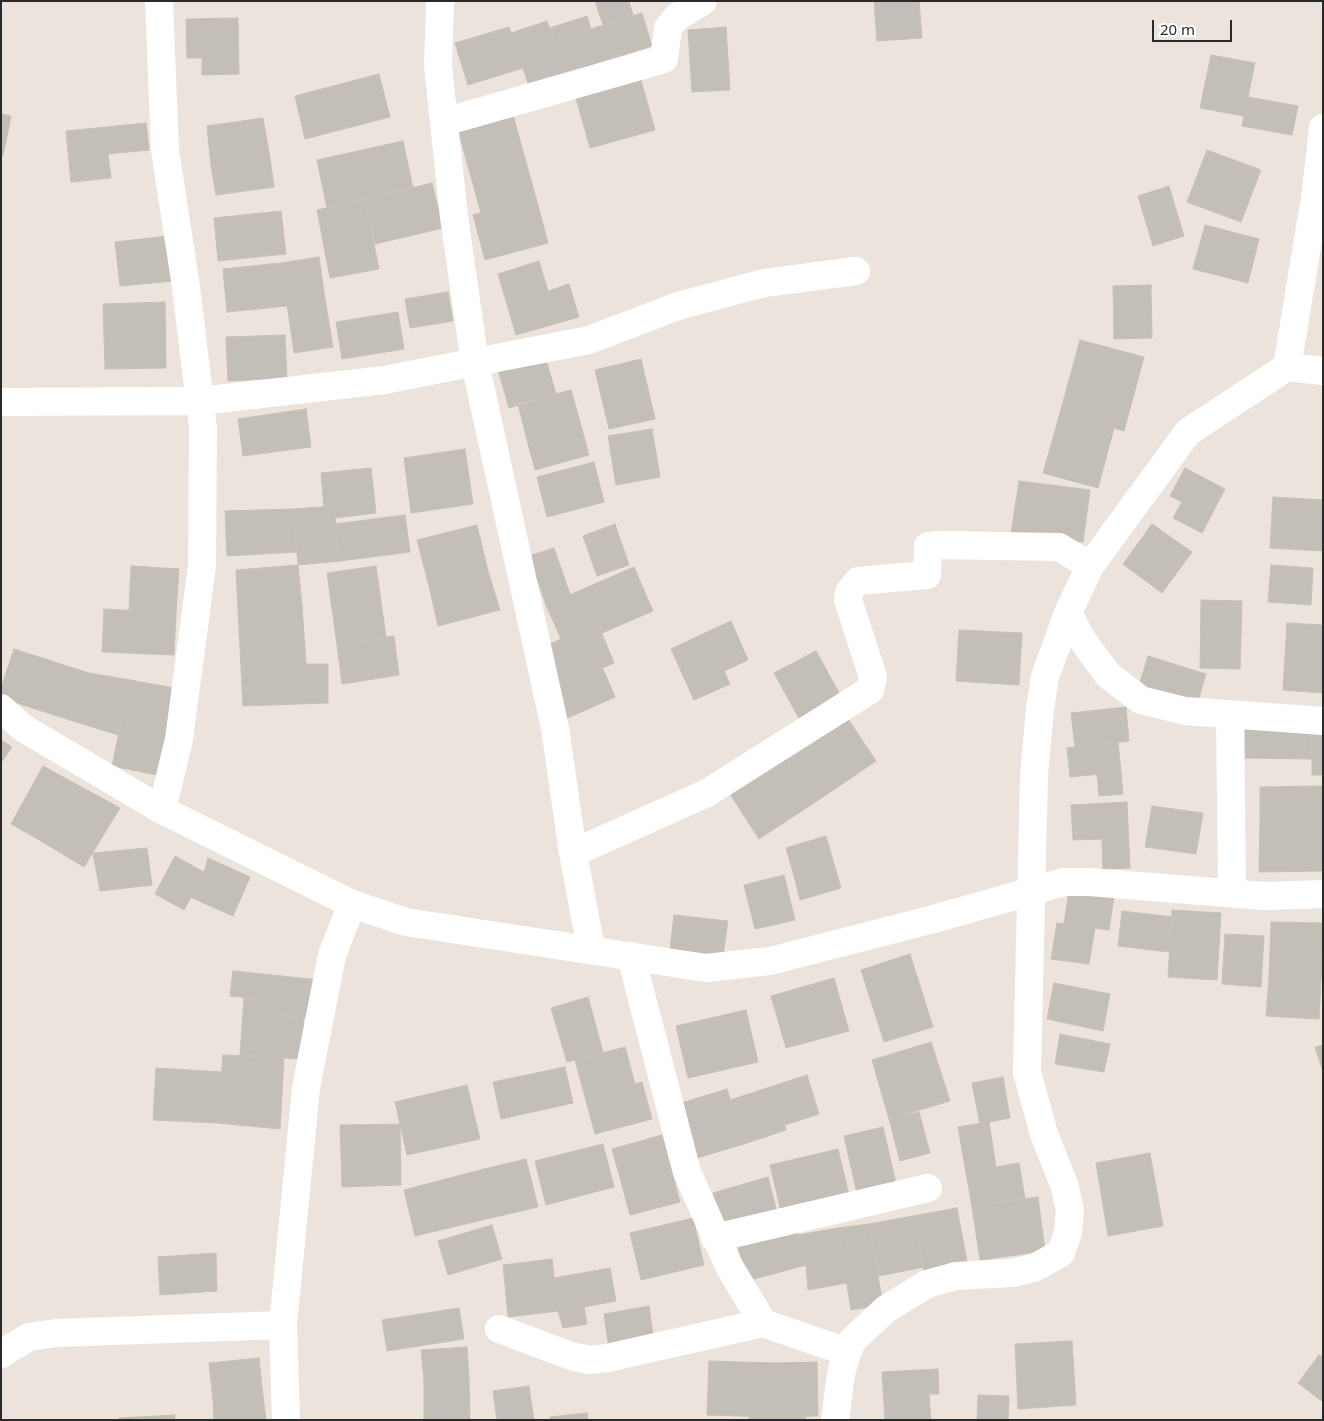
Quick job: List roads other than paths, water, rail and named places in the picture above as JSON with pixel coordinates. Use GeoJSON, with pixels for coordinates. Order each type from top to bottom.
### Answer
{"type":"FeatureCollection","features":[{"type":"Feature","properties":{"kind":"street"},"geometry":{"type":"LineString","coordinates":[[159,1],[165,150],[203,428],[202,566],[179,739],[162,810]]}},
{"type":"Feature","properties":{"kind":"street"},"geometry":{"type":"LineString","coordinates":[[440,1],[438,66],[454,217],[476,363],[555,728],[573,853],[590,949]]}},
{"type":"Feature","properties":{"kind":"street"},"geometry":{"type":"LineString","coordinates":[[444,122],[664,59],[668,28],[678,17],[703,1]]}},
{"type":"Feature","properties":{"kind":"street"},"geometry":{"type":"LineString","coordinates":[[1287,367],[1315,198],[1323,128]]}},
{"type":"Feature","properties":{"kind":"street"},"geometry":{"type":"LineString","coordinates":[[1,402],[200,401],[384,380],[588,340],[678,306],[764,283],[856,270]]}},
{"type":"Feature","properties":{"kind":"street"},"geometry":{"type":"LineString","coordinates":[[835,1420],[841,1374],[847,1352],[853,1340],[886,1309],[926,1284],[956,1276],[1012,1273],[1034,1268],[1061,1253],[1068,1232],[1070,1211],[1065,1187],[1044,1134],[1027,1072],[1034,775],[1045,677],[1068,613],[1090,566],[1188,432],[1287,367],[1323,371]]}},
{"type":"Feature","properties":{"kind":"street"},"geometry":{"type":"LineString","coordinates":[[573,853],[707,793],[870,690],[872,677],[848,600],[849,592],[858,581],[926,575],[928,546],[935,545],[1059,547],[1090,566]]}},
{"type":"Feature","properties":{"kind":"street"},"geometry":{"type":"LineString","coordinates":[[1068,613],[1081,638],[1108,675],[1141,700],[1185,711],[1323,721]]}},
{"type":"Feature","properties":{"kind":"street"},"geometry":{"type":"LineString","coordinates":[[1,708],[23,728],[162,810],[352,904],[406,922],[706,968],[770,961],[930,920],[1064,882],[1089,882],[1264,896],[1323,894]]}},
{"type":"Feature","properties":{"kind":"street"},"geometry":{"type":"LineString","coordinates":[[1230,714],[1232,893]]}},
{"type":"Feature","properties":{"kind":"street"},"geometry":{"type":"LineString","coordinates":[[286,1420],[283,1324],[306,1088],[332,955],[352,904]]}},
{"type":"Feature","properties":{"kind":"street"},"geometry":{"type":"LineString","coordinates":[[631,956],[687,1172],[715,1238],[763,1323]]}},
{"type":"Feature","properties":{"kind":"street"},"geometry":{"type":"LineString","coordinates":[[715,1238],[928,1188]]}},
{"type":"Feature","properties":{"kind":"street"},"geometry":{"type":"LineString","coordinates":[[499,1329],[571,1356],[589,1360],[607,1358],[763,1323],[847,1352]]}},
{"type":"Feature","properties":{"kind":"street"},"geometry":{"type":"LineString","coordinates":[[1,1354],[29,1337],[56,1333],[283,1324]]}}]}
